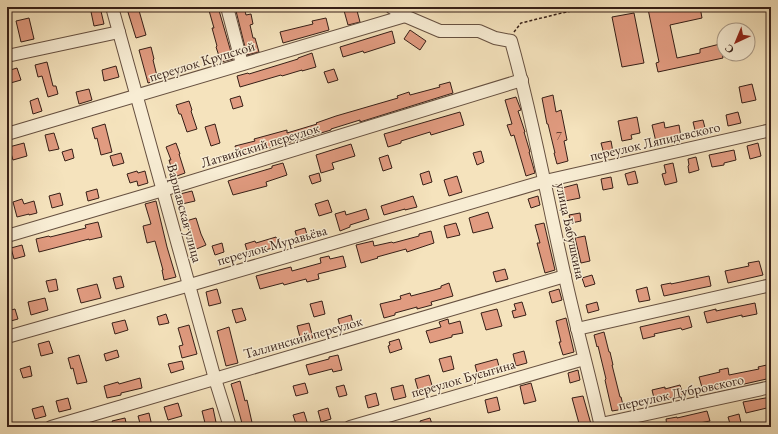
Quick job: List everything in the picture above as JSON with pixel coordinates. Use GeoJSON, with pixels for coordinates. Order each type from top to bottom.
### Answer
{"type":"FeatureCollection","features":[{"type":"Feature","properties":{"kind":"street","name":"Варшавская улица"},"geometry":{"type":"LineString","coordinates":[[112,7],[215,379],[230,427]]}},
{"type":"Feature","properties":{"kind":"street"},"geometry":{"type":"LineString","coordinates":[[227,7],[242,64]]}},
{"type":"Feature","properties":{"kind":"street"},"geometry":{"type":"LineString","coordinates":[[391,7],[405,16],[440,31],[479,31],[495,38],[511,41]]}},
{"type":"Feature","properties":{"kind":"street","name":"переулок Крупской"},"geometry":{"type":"LineString","coordinates":[[7,134],[405,16]]}},
{"type":"Feature","properties":{"kind":"street"},"geometry":{"type":"LineString","coordinates":[[7,56],[119,32]]}},
{"type":"Feature","properties":{"kind":"street","name":"улица Бабушкина"},"geometry":{"type":"LineString","coordinates":[[511,41],[522,80],[600,426]]}},
{"type":"Feature","properties":{"kind":"street","name":"Латвийский переулок"},"geometry":{"type":"LineString","coordinates":[[7,236],[163,190],[522,80]]}},
{"type":"Feature","properties":{"kind":"street","name":"переулок Ляпидевского"},"geometry":{"type":"LineString","coordinates":[[545,181],[771,130]]}},
{"type":"Feature","properties":{"kind":"street","name":"переулок Муравьёва"},"geometry":{"type":"LineString","coordinates":[[7,337],[545,181]]}},
{"type":"Feature","properties":{"kind":"street","name":"Таллинский переулок"},"geometry":{"type":"LineString","coordinates":[[50,427],[565,276]]}},
{"type":"Feature","properties":{"kind":"street"},"geometry":{"type":"LineString","coordinates":[[577,329],[771,285]]}},
{"type":"Feature","properties":{"kind":"street","name":"переулок Бусыгина"},"geometry":{"type":"LineString","coordinates":[[350,427],[584,359]]}},
{"type":"Feature","properties":{"kind":"street","name":"переулок Дубровского"},"geometry":{"type":"LineString","coordinates":[[600,426],[771,387]]}},
{"type":"Feature","properties":{"kind":"path"},"geometry":{"type":"LineString","coordinates":[[511,41],[514,31],[521,23],[590,7]]}},
{"type":"Feature","properties":{"kind":"building"},"geometry":{"type":"Polygon","coordinates":[[[90,7],[100,7],[104,24],[94,26],[90,7]]]}},
{"type":"Feature","properties":{"kind":"building"},"geometry":{"type":"Polygon","coordinates":[[[138,7],[146,35],[136,38],[127,9],[138,7]]]}},
{"type":"Feature","properties":{"kind":"building"},"geometry":{"type":"Polygon","coordinates":[[[208,7],[218,7],[233,59],[221,62],[216,47],[212,28],[214,28],[208,7]]]}},
{"type":"Feature","properties":{"kind":"building"},"geometry":{"type":"Polygon","coordinates":[[[235,7],[244,7],[246,15],[251,14],[253,24],[250,25],[253,38],[255,38],[259,52],[247,55],[235,7]]]}},
{"type":"Feature","properties":{"kind":"building"},"geometry":{"type":"Polygon","coordinates":[[[343,7],[356,7],[360,22],[348,25],[343,7]]]}},
{"type":"Feature","properties":{"kind":"building"},"geometry":{"type":"Polygon","coordinates":[[[657,7],[700,7],[702,18],[670,25],[677,58],[700,53],[700,49],[716,45],[716,60],[658,72],[656,63],[659,62],[648,9],[657,7]]]}},
{"type":"Feature","properties":{"kind":"building"},"geometry":{"type":"Polygon","coordinates":[[[634,13],[644,63],[622,67],[612,17],[634,13]]]}},
{"type":"Feature","properties":{"kind":"building"},"geometry":{"type":"Polygon","coordinates":[[[29,18],[34,39],[21,42],[16,21],[29,18]]]}},
{"type":"Feature","properties":{"kind":"building"},"geometry":{"type":"Polygon","coordinates":[[[326,18],[329,30],[283,43],[280,32],[313,24],[312,21],[326,18]]]}},
{"type":"Feature","properties":{"kind":"building"},"geometry":{"type":"Polygon","coordinates":[[[410,30],[426,41],[420,50],[404,39],[410,30]]]}},
{"type":"Feature","properties":{"kind":"building"},"geometry":{"type":"Polygon","coordinates":[[[392,31],[395,43],[364,53],[363,51],[343,57],[340,47],[392,31]]]}},
{"type":"Feature","properties":{"kind":"building"},"geometry":{"type":"Polygon","coordinates":[[[151,47],[158,80],[148,83],[139,50],[151,47]]]}},
{"type":"Feature","properties":{"kind":"building"},"geometry":{"type":"Polygon","coordinates":[[[312,53],[316,67],[240,87],[237,76],[249,74],[298,59],[312,53]]]}},
{"type":"Feature","properties":{"kind":"building"},"geometry":{"type":"Polygon","coordinates":[[[47,62],[53,86],[56,86],[58,94],[48,97],[42,76],[38,77],[35,65],[47,62]]]}},
{"type":"Feature","properties":{"kind":"building"},"geometry":{"type":"Polygon","coordinates":[[[116,66],[119,77],[104,81],[102,70],[116,66]]]}},
{"type":"Feature","properties":{"kind":"building"},"geometry":{"type":"Polygon","coordinates":[[[17,68],[21,80],[7,84],[7,71],[17,68]]]}},
{"type":"Feature","properties":{"kind":"building"},"geometry":{"type":"Polygon","coordinates":[[[334,69],[338,80],[328,83],[324,72],[334,69]]]}},
{"type":"Feature","properties":{"kind":"building"},"geometry":{"type":"Polygon","coordinates":[[[450,82],[453,93],[360,122],[360,120],[238,157],[235,146],[255,141],[254,139],[287,130],[287,133],[317,124],[316,123],[336,116],[398,98],[397,96],[409,92],[410,95],[440,87],[439,85],[450,82]]]}},
{"type":"Feature","properties":{"kind":"building"},"geometry":{"type":"Polygon","coordinates":[[[752,84],[756,100],[742,103],[739,87],[752,84]]]}},
{"type":"Feature","properties":{"kind":"building"},"geometry":{"type":"Polygon","coordinates":[[[89,89],[92,100],[79,104],[76,92],[89,89]]]}},
{"type":"Feature","properties":{"kind":"building"},"geometry":{"type":"Polygon","coordinates":[[[553,95],[556,112],[561,110],[567,140],[564,141],[568,161],[557,164],[542,98],[553,95]]]}},
{"type":"Feature","properties":{"kind":"building"},"geometry":{"type":"Polygon","coordinates":[[[240,96],[243,106],[233,109],[230,99],[240,96]]]}},
{"type":"Feature","properties":{"kind":"building"},"geometry":{"type":"Polygon","coordinates":[[[516,97],[521,110],[518,111],[535,173],[526,176],[514,135],[511,136],[507,125],[512,124],[505,100],[516,97]]]}},
{"type":"Feature","properties":{"kind":"building"},"geometry":{"type":"Polygon","coordinates":[[[38,98],[42,111],[33,114],[30,101],[38,98]]]}},
{"type":"Feature","properties":{"kind":"building"},"geometry":{"type":"Polygon","coordinates":[[[189,101],[197,129],[187,132],[181,114],[179,114],[176,105],[189,101]]]}},
{"type":"Feature","properties":{"kind":"building"},"geometry":{"type":"Polygon","coordinates":[[[460,112],[464,125],[431,135],[430,132],[401,141],[401,143],[388,147],[384,134],[460,112]]]}},
{"type":"Feature","properties":{"kind":"building"},"geometry":{"type":"Polygon","coordinates":[[[738,112],[741,123],[728,126],[726,115],[738,112]]]}},
{"type":"Feature","properties":{"kind":"building"},"geometry":{"type":"Polygon","coordinates":[[[637,117],[640,133],[631,135],[632,139],[622,141],[618,121],[637,117]]]}},
{"type":"Feature","properties":{"kind":"building"},"geometry":{"type":"Polygon","coordinates":[[[703,120],[706,132],[696,134],[693,122],[703,120]]]}},
{"type":"Feature","properties":{"kind":"building"},"geometry":{"type":"Polygon","coordinates":[[[664,122],[665,128],[679,125],[681,137],[656,142],[652,125],[664,122]]]}},
{"type":"Feature","properties":{"kind":"building"},"geometry":{"type":"Polygon","coordinates":[[[105,124],[112,152],[101,155],[97,138],[95,139],[92,128],[105,124]]]}},
{"type":"Feature","properties":{"kind":"building"},"geometry":{"type":"Polygon","coordinates":[[[215,124],[220,143],[211,146],[205,127],[215,124]]]}},
{"type":"Feature","properties":{"kind":"building"},"geometry":{"type":"Polygon","coordinates":[[[54,133],[59,149],[49,151],[45,135],[54,133]]]}},
{"type":"Feature","properties":{"kind":"building"},"geometry":{"type":"Polygon","coordinates":[[[611,141],[613,152],[604,154],[601,143],[611,141]]]}},
{"type":"Feature","properties":{"kind":"building"},"geometry":{"type":"Polygon","coordinates":[[[24,143],[27,156],[13,160],[9,147],[24,143]]]}},
{"type":"Feature","properties":{"kind":"building"},"geometry":{"type":"Polygon","coordinates":[[[176,143],[185,173],[174,177],[169,160],[171,160],[166,147],[176,143]]]}},
{"type":"Feature","properties":{"kind":"building"},"geometry":{"type":"Polygon","coordinates":[[[758,143],[761,156],[750,159],[747,146],[758,143]]]}},
{"type":"Feature","properties":{"kind":"building"},"geometry":{"type":"Polygon","coordinates":[[[351,144],[355,156],[332,163],[334,169],[321,173],[316,155],[351,144]]]}},
{"type":"Feature","properties":{"kind":"building"},"geometry":{"type":"Polygon","coordinates":[[[72,149],[74,158],[65,161],[62,152],[72,149]]]}},
{"type":"Feature","properties":{"kind":"building"},"geometry":{"type":"Polygon","coordinates":[[[734,150],[736,160],[724,163],[724,165],[712,167],[709,155],[734,150]]]}},
{"type":"Feature","properties":{"kind":"building"},"geometry":{"type":"Polygon","coordinates":[[[481,151],[484,162],[477,165],[473,153],[481,151]]]}},
{"type":"Feature","properties":{"kind":"building"},"geometry":{"type":"Polygon","coordinates":[[[121,153],[124,163],[113,166],[110,156],[121,153]]]}},
{"type":"Feature","properties":{"kind":"building"},"geometry":{"type":"Polygon","coordinates":[[[388,155],[392,168],[383,171],[379,158],[388,155]]]}},
{"type":"Feature","properties":{"kind":"building"},"geometry":{"type":"Polygon","coordinates":[[[696,157],[699,170],[689,173],[688,159],[696,157]]]}},
{"type":"Feature","properties":{"kind":"building"},"geometry":{"type":"Polygon","coordinates":[[[283,163],[287,175],[266,182],[267,186],[233,195],[228,181],[272,168],[272,166],[283,163]]]}},
{"type":"Feature","properties":{"kind":"building"},"geometry":{"type":"Polygon","coordinates":[[[673,163],[677,182],[665,185],[662,174],[666,173],[664,165],[673,163]]]}},
{"type":"Feature","properties":{"kind":"building"},"geometry":{"type":"Polygon","coordinates":[[[137,171],[138,173],[145,171],[148,183],[138,186],[137,181],[130,183],[127,174],[137,171]]]}},
{"type":"Feature","properties":{"kind":"building"},"geometry":{"type":"Polygon","coordinates":[[[429,171],[432,182],[423,185],[420,174],[429,171]]]}},
{"type":"Feature","properties":{"kind":"building"},"geometry":{"type":"Polygon","coordinates":[[[635,171],[638,183],[628,185],[625,174],[635,171]]]}},
{"type":"Feature","properties":{"kind":"building"},"geometry":{"type":"Polygon","coordinates":[[[319,173],[321,181],[312,184],[309,176],[319,173]]]}},
{"type":"Feature","properties":{"kind":"building"},"geometry":{"type":"Polygon","coordinates":[[[457,176],[462,192],[449,196],[444,180],[457,176]]]}},
{"type":"Feature","properties":{"kind":"building"},"geometry":{"type":"Polygon","coordinates":[[[611,177],[613,188],[603,190],[601,179],[611,177]]]}},
{"type":"Feature","properties":{"kind":"building"},"geometry":{"type":"Polygon","coordinates":[[[577,184],[580,198],[565,201],[562,188],[577,184]]]}},
{"type":"Feature","properties":{"kind":"building"},"geometry":{"type":"Polygon","coordinates":[[[97,189],[99,198],[88,201],[86,192],[97,189]]]}},
{"type":"Feature","properties":{"kind":"building"},"geometry":{"type":"Polygon","coordinates":[[[192,191],[195,201],[182,204],[180,194],[192,191]]]}},
{"type":"Feature","properties":{"kind":"building"},"geometry":{"type":"Polygon","coordinates":[[[60,193],[63,205],[52,208],[49,196],[60,193]]]}},
{"type":"Feature","properties":{"kind":"building"},"geometry":{"type":"Polygon","coordinates":[[[413,196],[417,207],[384,215],[381,206],[413,196]]]}},
{"type":"Feature","properties":{"kind":"building"},"geometry":{"type":"Polygon","coordinates":[[[538,196],[540,205],[531,208],[528,199],[538,196]]]}},
{"type":"Feature","properties":{"kind":"building"},"geometry":{"type":"Polygon","coordinates":[[[22,199],[24,204],[34,201],[37,213],[17,217],[13,202],[22,199]]]}},
{"type":"Feature","properties":{"kind":"building"},"geometry":{"type":"Polygon","coordinates":[[[328,200],[332,212],[319,216],[315,204],[328,200]]]}},
{"type":"Feature","properties":{"kind":"building"},"geometry":{"type":"Polygon","coordinates":[[[156,201],[176,277],[164,280],[163,270],[155,241],[147,243],[143,226],[151,224],[145,204],[156,201]]]}},
{"type":"Feature","properties":{"kind":"building"},"geometry":{"type":"Polygon","coordinates":[[[366,209],[369,219],[350,225],[350,227],[340,231],[335,214],[345,211],[346,215],[366,209]]]}},
{"type":"Feature","properties":{"kind":"building"},"geometry":{"type":"Polygon","coordinates":[[[488,212],[493,228],[473,233],[469,218],[488,212]]]}},
{"type":"Feature","properties":{"kind":"building"},"geometry":{"type":"Polygon","coordinates":[[[580,213],[581,221],[571,223],[569,215],[580,213]]]}},
{"type":"Feature","properties":{"kind":"building"},"geometry":{"type":"Polygon","coordinates":[[[196,218],[206,245],[194,250],[186,221],[196,218]]]}},
{"type":"Feature","properties":{"kind":"building"},"geometry":{"type":"Polygon","coordinates":[[[98,222],[102,237],[39,252],[36,239],[86,228],[85,225],[98,222]]]}},
{"type":"Feature","properties":{"kind":"building"},"geometry":{"type":"Polygon","coordinates":[[[456,223],[460,235],[447,238],[444,226],[456,223]]]}},
{"type":"Feature","properties":{"kind":"building"},"geometry":{"type":"Polygon","coordinates":[[[544,223],[555,270],[545,273],[537,243],[540,243],[535,225],[544,223]]]}},
{"type":"Feature","properties":{"kind":"building"},"geometry":{"type":"Polygon","coordinates":[[[305,228],[308,238],[298,241],[295,231],[305,228]]]}},
{"type":"Feature","properties":{"kind":"building"},"geometry":{"type":"Polygon","coordinates":[[[431,231],[434,243],[407,252],[406,249],[361,263],[356,245],[373,241],[374,246],[393,243],[431,231]]]}},
{"type":"Feature","properties":{"kind":"building"},"geometry":{"type":"Polygon","coordinates":[[[585,236],[590,261],[581,263],[575,238],[585,236]]]}},
{"type":"Feature","properties":{"kind":"building"},"geometry":{"type":"Polygon","coordinates":[[[276,237],[279,246],[259,252],[259,254],[249,257],[245,244],[255,241],[256,243],[276,237]]]}},
{"type":"Feature","properties":{"kind":"building"},"geometry":{"type":"Polygon","coordinates":[[[222,243],[224,252],[215,255],[212,246],[222,243]]]}},
{"type":"Feature","properties":{"kind":"building"},"geometry":{"type":"Polygon","coordinates":[[[22,245],[25,256],[14,259],[11,248],[22,245]]]}},
{"type":"Feature","properties":{"kind":"building"},"geometry":{"type":"Polygon","coordinates":[[[329,256],[330,259],[343,256],[346,267],[318,274],[319,279],[307,282],[306,279],[260,289],[256,276],[291,267],[292,271],[321,263],[320,258],[329,256]]]}},
{"type":"Feature","properties":{"kind":"building"},"geometry":{"type":"Polygon","coordinates":[[[759,261],[763,275],[728,283],[725,271],[749,266],[748,263],[759,261]]]}},
{"type":"Feature","properties":{"kind":"building"},"geometry":{"type":"Polygon","coordinates":[[[505,269],[508,279],[496,282],[493,272],[505,269]]]}},
{"type":"Feature","properties":{"kind":"building"},"geometry":{"type":"Polygon","coordinates":[[[592,275],[595,284],[585,287],[582,278],[592,275]]]}},
{"type":"Feature","properties":{"kind":"building"},"geometry":{"type":"Polygon","coordinates":[[[121,276],[124,287],[116,289],[113,278],[121,276]]]}},
{"type":"Feature","properties":{"kind":"building"},"geometry":{"type":"Polygon","coordinates":[[[709,276],[711,286],[664,296],[661,285],[709,276]]]}},
{"type":"Feature","properties":{"kind":"building"},"geometry":{"type":"Polygon","coordinates":[[[56,279],[58,290],[49,292],[46,281],[56,279]]]}},
{"type":"Feature","properties":{"kind":"building"},"geometry":{"type":"Polygon","coordinates":[[[449,283],[453,296],[431,302],[432,305],[417,309],[417,307],[395,313],[395,315],[384,318],[380,304],[401,299],[400,296],[410,293],[411,296],[441,288],[441,286],[449,283]]]}},
{"type":"Feature","properties":{"kind":"building"},"geometry":{"type":"Polygon","coordinates":[[[97,284],[101,298],[81,303],[77,289],[97,284]]]}},
{"type":"Feature","properties":{"kind":"building"},"geometry":{"type":"Polygon","coordinates":[[[647,287],[650,300],[639,302],[636,290],[647,287]]]}},
{"type":"Feature","properties":{"kind":"building"},"geometry":{"type":"Polygon","coordinates":[[[217,289],[221,303],[209,306],[206,292],[217,289]]]}},
{"type":"Feature","properties":{"kind":"building"},"geometry":{"type":"Polygon","coordinates":[[[559,289],[562,300],[552,303],[549,292],[559,289]]]}},
{"type":"Feature","properties":{"kind":"building"},"geometry":{"type":"Polygon","coordinates":[[[45,298],[48,310],[31,315],[28,302],[45,298]]]}},
{"type":"Feature","properties":{"kind":"building"},"geometry":{"type":"Polygon","coordinates":[[[322,301],[325,314],[314,317],[310,304],[322,301]]]}},
{"type":"Feature","properties":{"kind":"building"},"geometry":{"type":"Polygon","coordinates":[[[522,302],[526,315],[514,318],[512,311],[516,310],[514,304],[522,302]]]}},
{"type":"Feature","properties":{"kind":"building"},"geometry":{"type":"Polygon","coordinates":[[[597,302],[599,310],[588,313],[586,305],[597,302]]]}},
{"type":"Feature","properties":{"kind":"building"},"geometry":{"type":"Polygon","coordinates":[[[755,303],[757,314],[742,317],[742,315],[707,323],[704,312],[755,303]]]}},
{"type":"Feature","properties":{"kind":"building"},"geometry":{"type":"Polygon","coordinates":[[[242,308],[246,320],[236,323],[232,310],[242,308]]]}},
{"type":"Feature","properties":{"kind":"building"},"geometry":{"type":"Polygon","coordinates":[[[15,309],[18,319],[7,322],[7,311],[15,309]]]}},
{"type":"Feature","properties":{"kind":"building"},"geometry":{"type":"Polygon","coordinates":[[[497,309],[502,326],[486,330],[481,313],[497,309]]]}},
{"type":"Feature","properties":{"kind":"building"},"geometry":{"type":"Polygon","coordinates":[[[166,314],[169,323],[159,325],[157,317],[166,314]]]}},
{"type":"Feature","properties":{"kind":"building"},"geometry":{"type":"Polygon","coordinates":[[[351,315],[354,327],[341,330],[338,319],[351,315]]]}},
{"type":"Feature","properties":{"kind":"building"},"geometry":{"type":"Polygon","coordinates":[[[689,316],[692,327],[654,334],[655,336],[643,339],[640,327],[689,316]]]}},
{"type":"Feature","properties":{"kind":"building"},"geometry":{"type":"Polygon","coordinates":[[[566,318],[574,352],[563,355],[559,342],[561,342],[556,321],[566,318]]]}},
{"type":"Feature","properties":{"kind":"building"},"geometry":{"type":"Polygon","coordinates":[[[448,319],[449,324],[460,321],[463,333],[452,335],[452,337],[430,343],[426,331],[441,327],[439,322],[448,319]]]}},
{"type":"Feature","properties":{"kind":"building"},"geometry":{"type":"Polygon","coordinates":[[[125,320],[128,330],[115,334],[112,323],[125,320]]]}},
{"type":"Feature","properties":{"kind":"building"},"geometry":{"type":"Polygon","coordinates":[[[309,323],[313,338],[301,341],[297,326],[309,323]]]}},
{"type":"Feature","properties":{"kind":"building"},"geometry":{"type":"Polygon","coordinates":[[[189,325],[197,354],[182,358],[179,346],[183,345],[178,328],[189,325]]]}},
{"type":"Feature","properties":{"kind":"building"},"geometry":{"type":"Polygon","coordinates":[[[229,327],[238,363],[226,366],[217,331],[229,327]]]}},
{"type":"Feature","properties":{"kind":"building"},"geometry":{"type":"Polygon","coordinates":[[[604,332],[624,409],[612,411],[606,379],[594,335],[604,332]]]}},
{"type":"Feature","properties":{"kind":"building"},"geometry":{"type":"Polygon","coordinates":[[[399,339],[402,349],[390,353],[388,346],[390,345],[389,342],[399,339]]]}},
{"type":"Feature","properties":{"kind":"building"},"geometry":{"type":"Polygon","coordinates":[[[49,341],[53,353],[41,356],[38,344],[49,341]]]}},
{"type":"Feature","properties":{"kind":"building"},"geometry":{"type":"Polygon","coordinates":[[[117,350],[119,357],[106,361],[104,354],[117,350]]]}},
{"type":"Feature","properties":{"kind":"building"},"geometry":{"type":"Polygon","coordinates":[[[524,351],[527,363],[516,366],[513,354],[524,351]]]}},
{"type":"Feature","properties":{"kind":"building"},"geometry":{"type":"Polygon","coordinates":[[[79,355],[87,382],[77,384],[73,368],[71,369],[68,358],[79,355]]]}},
{"type":"Feature","properties":{"kind":"building"},"geometry":{"type":"Polygon","coordinates":[[[338,355],[342,370],[333,372],[332,369],[309,375],[306,365],[338,355]]]}},
{"type":"Feature","properties":{"kind":"building"},"geometry":{"type":"Polygon","coordinates":[[[451,356],[454,369],[443,372],[439,359],[451,356]]]}},
{"type":"Feature","properties":{"kind":"building"},"geometry":{"type":"Polygon","coordinates":[[[497,359],[500,370],[478,376],[475,365],[497,359]]]}},
{"type":"Feature","properties":{"kind":"building"},"geometry":{"type":"Polygon","coordinates":[[[182,361],[184,369],[171,373],[168,364],[182,361]]]}},
{"type":"Feature","properties":{"kind":"building"},"geometry":{"type":"Polygon","coordinates":[[[771,364],[771,378],[740,385],[740,383],[703,391],[699,377],[720,372],[719,370],[728,368],[729,375],[759,369],[758,367],[771,364]]]}},
{"type":"Feature","properties":{"kind":"building"},"geometry":{"type":"Polygon","coordinates":[[[30,366],[32,376],[23,378],[20,369],[30,366]]]}},
{"type":"Feature","properties":{"kind":"building"},"geometry":{"type":"Polygon","coordinates":[[[578,370],[580,380],[570,383],[568,373],[578,370]]]}},
{"type":"Feature","properties":{"kind":"building"},"geometry":{"type":"Polygon","coordinates":[[[429,375],[433,389],[419,393],[415,379],[429,375]]]}},
{"type":"Feature","properties":{"kind":"building"},"geometry":{"type":"Polygon","coordinates":[[[140,378],[142,388],[107,398],[104,386],[118,382],[119,384],[140,378]]]}},
{"type":"Feature","properties":{"kind":"building"},"geometry":{"type":"Polygon","coordinates":[[[240,381],[245,401],[247,400],[253,427],[243,427],[231,384],[240,381]]]}},
{"type":"Feature","properties":{"kind":"building"},"geometry":{"type":"Polygon","coordinates":[[[305,383],[308,393],[296,396],[293,386],[305,383]]]}},
{"type":"Feature","properties":{"kind":"building"},"geometry":{"type":"Polygon","coordinates":[[[531,383],[536,401],[524,404],[520,386],[531,383]]]}},
{"type":"Feature","properties":{"kind":"building"},"geometry":{"type":"Polygon","coordinates":[[[344,385],[347,395],[339,397],[336,387],[344,385]]]}},
{"type":"Feature","properties":{"kind":"building"},"geometry":{"type":"Polygon","coordinates":[[[403,385],[406,397],[394,400],[391,388],[403,385]]]}},
{"type":"Feature","properties":{"kind":"building"},"geometry":{"type":"Polygon","coordinates":[[[680,385],[683,395],[655,402],[652,390],[665,387],[665,389],[680,385]]]}},
{"type":"Feature","properties":{"kind":"building"},"geometry":{"type":"Polygon","coordinates":[[[376,393],[379,405],[368,408],[365,396],[376,393]]]}},
{"type":"Feature","properties":{"kind":"building"},"geometry":{"type":"Polygon","coordinates":[[[583,396],[591,424],[580,427],[572,398],[583,396]]]}},
{"type":"Feature","properties":{"kind":"building"},"geometry":{"type":"Polygon","coordinates":[[[497,397],[500,410],[488,413],[485,400],[497,397]]]}},
{"type":"Feature","properties":{"kind":"building"},"geometry":{"type":"Polygon","coordinates":[[[771,397],[771,407],[746,413],[743,402],[771,397]]]}},
{"type":"Feature","properties":{"kind":"building"},"geometry":{"type":"Polygon","coordinates":[[[68,398],[71,409],[59,412],[56,401],[68,398]]]}},
{"type":"Feature","properties":{"kind":"building"},"geometry":{"type":"Polygon","coordinates":[[[178,403],[182,416],[168,420],[164,407],[178,403]]]}},
{"type":"Feature","properties":{"kind":"building"},"geometry":{"type":"Polygon","coordinates":[[[43,406],[46,416],[35,419],[32,409],[43,406]]]}},
{"type":"Feature","properties":{"kind":"building"},"geometry":{"type":"Polygon","coordinates":[[[213,408],[217,427],[206,427],[202,411],[213,408]]]}},
{"type":"Feature","properties":{"kind":"building"},"geometry":{"type":"Polygon","coordinates":[[[328,408],[331,419],[321,422],[318,411],[328,408]]]}},
{"type":"Feature","properties":{"kind":"building"},"geometry":{"type":"Polygon","coordinates":[[[707,411],[710,421],[694,424],[694,426],[690,427],[667,427],[666,419],[707,411]]]}},
{"type":"Feature","properties":{"kind":"building"},"geometry":{"type":"Polygon","coordinates":[[[304,412],[308,425],[297,427],[293,415],[304,412]]]}},
{"type":"Feature","properties":{"kind":"building"},"geometry":{"type":"Polygon","coordinates":[[[149,413],[152,426],[141,427],[138,416],[149,413]]]}},
{"type":"Feature","properties":{"kind":"building"},"geometry":{"type":"Polygon","coordinates":[[[739,414],[742,427],[731,427],[728,417],[739,414]]]}},
{"type":"Feature","properties":{"kind":"building"},"geometry":{"type":"Polygon","coordinates":[[[125,418],[127,427],[114,427],[112,421],[125,418]]]}},
{"type":"Feature","properties":{"kind":"building"},"geometry":{"type":"Polygon","coordinates":[[[430,418],[433,427],[422,427],[420,421],[430,418]]]}}]}
